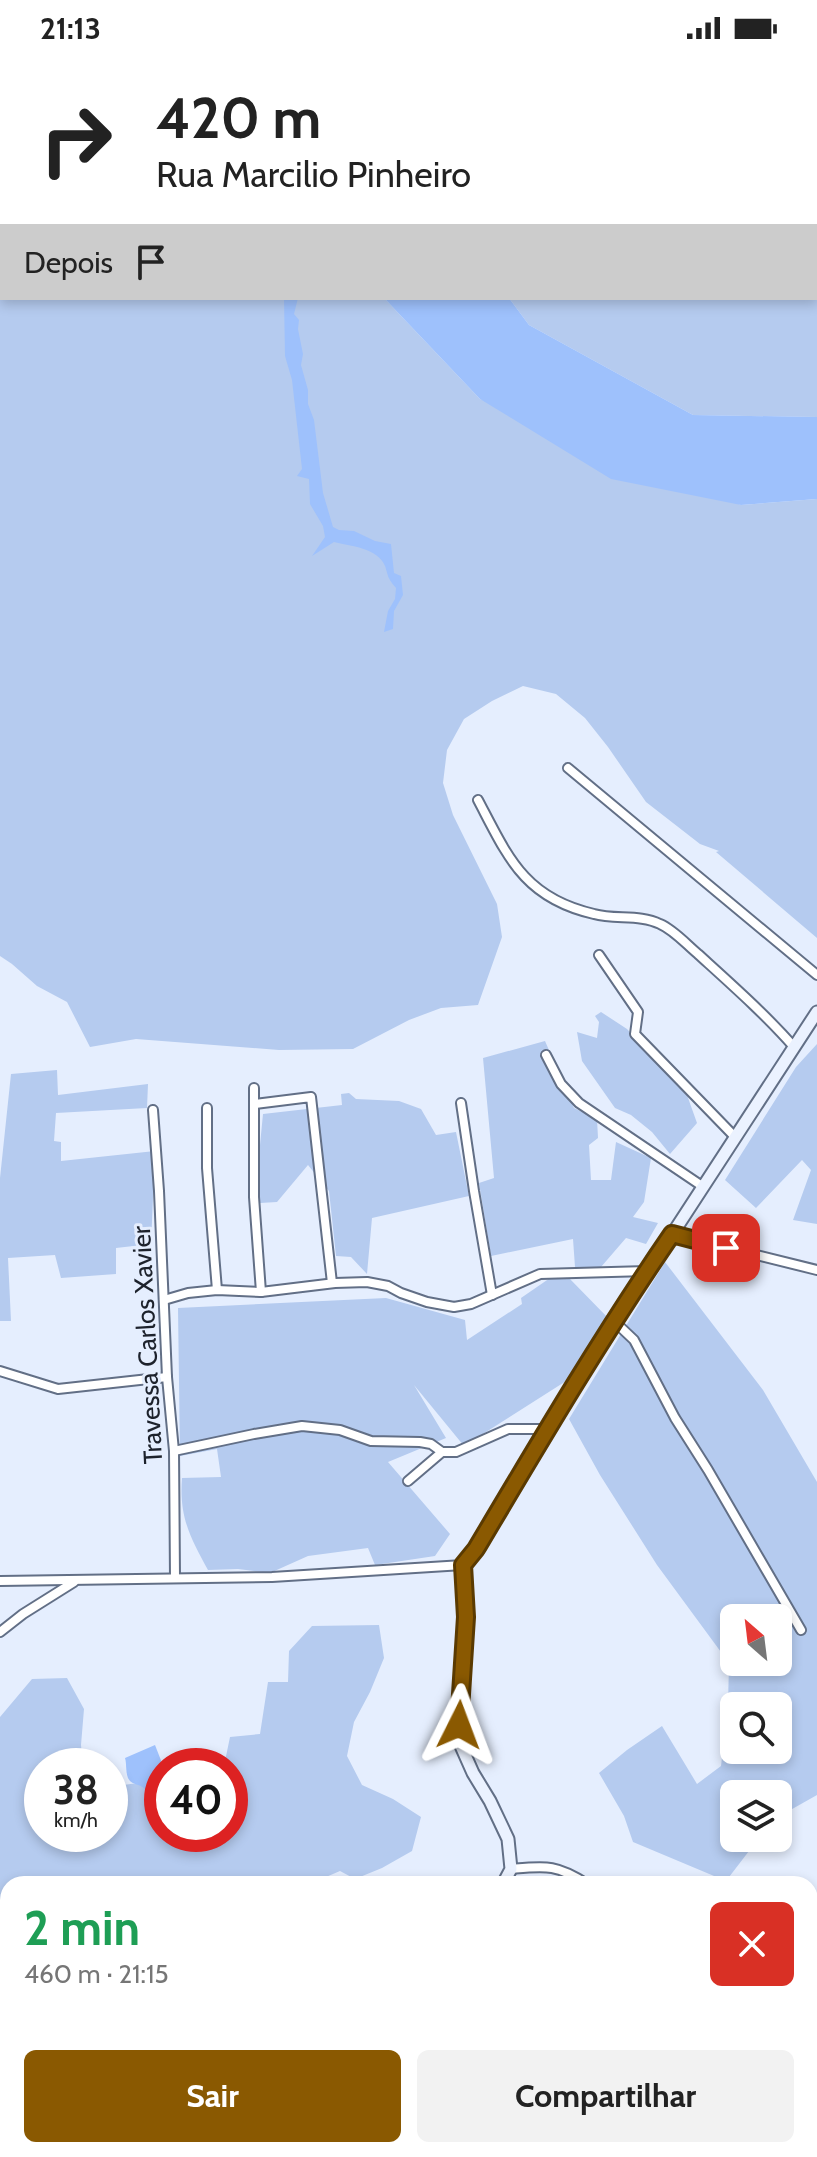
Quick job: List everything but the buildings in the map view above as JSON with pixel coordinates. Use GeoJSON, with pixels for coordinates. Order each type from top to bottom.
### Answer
{"type":"FeatureCollection","features":[{"type":"Feature","properties":{"kind":"street"},"geometry":{"type":"LineString","coordinates":[[568,768],[817,975]]}},
{"type":"Feature","properties":{"kind":"street"},"geometry":{"type":"LineString","coordinates":[[478,800],[510,861],[535,887],[553,899],[594,915],[637,918],[660,924],[737,990],[794,1047]]}},
{"type":"Feature","properties":{"kind":"street"},"geometry":{"type":"LineString","coordinates":[[599,955],[638,1012],[635,1034],[735,1137]]}},
{"type":"Feature","properties":{"kind":"street"},"geometry":{"type":"LineString","coordinates":[[507,1876],[511,1869],[510,1849],[504,1828],[461,1746],[459,1725],[466,1617],[463,1565],[476,1549],[587,1362],[817,1012]]}},
{"type":"Feature","properties":{"kind":"street"},"geometry":{"type":"LineString","coordinates":[[546,1055],[561,1084],[579,1103],[702,1186]]}},
{"type":"Feature","properties":{"kind":"street"},"geometry":{"type":"LineString","coordinates":[[254,1088],[254,1197],[261,1292]]}},
{"type":"Feature","properties":{"kind":"street"},"geometry":{"type":"LineString","coordinates":[[255,1104],[311,1097],[332,1283]]}},
{"type":"Feature","properties":{"kind":"street"},"geometry":{"type":"LineString","coordinates":[[461,1103],[492,1295]]}},
{"type":"Feature","properties":{"kind":"street"},"geometry":{"type":"LineString","coordinates":[[207,1108],[207,1168],[217,1290]]}},
{"type":"Feature","properties":{"kind":"street","name":"Travessa Carlos Xavier"},"geometry":{"type":"LineString","coordinates":[[153,1110],[167,1377],[174,1451],[175,1578]]}},
{"type":"Feature","properties":{"kind":"street"},"geometry":{"type":"LineString","coordinates":[[672,1234],[817,1270]]}},
{"type":"Feature","properties":{"kind":"street"},"geometry":{"type":"LineString","coordinates":[[164,1300],[188,1293],[217,1290],[261,1292],[367,1282],[454,1307],[471,1304],[540,1274],[647,1271]]}},
{"type":"Feature","properties":{"kind":"street"},"geometry":{"type":"LineString","coordinates":[[615,1322],[634,1340],[675,1418],[801,1630]]}},
{"type":"Feature","properties":{"kind":"street"},"geometry":{"type":"LineString","coordinates":[[0,1371],[58,1389],[167,1377]]}},
{"type":"Feature","properties":{"kind":"street"},"geometry":{"type":"LineString","coordinates":[[174,1451],[302,1426],[340,1430],[371,1441],[420,1442],[431,1444],[442,1452],[456,1452],[508,1429],[549,1429]]}},
{"type":"Feature","properties":{"kind":"street"},"geometry":{"type":"LineString","coordinates":[[408,1481],[442,1452]]}},
{"type":"Feature","properties":{"kind":"street"},"geometry":{"type":"LineString","coordinates":[[0,1581],[272,1577],[463,1565]]}},
{"type":"Feature","properties":{"kind":"street"},"geometry":{"type":"LineString","coordinates":[[0,1632],[75,1581]]}},
{"type":"Feature","properties":{"kind":"street"},"geometry":{"type":"LineString","coordinates":[[511,1869],[545,1866],[573,1876]]}},
{"type":"Feature","properties":{"kind":"shaded area"},"geometry":{"type":"Polygon","coordinates":[[[0,300],[386,300],[480,399],[741,505],[817,499],[817,938],[716,852],[719,851],[700,844],[646,802],[585,718],[556,694],[523,686],[464,719],[447,750],[443,783],[453,815],[497,904],[502,937],[478,1005],[441,1008],[409,1020],[353,1049],[279,1050],[136,1039],[90,1047],[67,1002],[37,986],[0,956],[0,300]]]}},
{"type":"Feature","properties":{"kind":"shaded area"},"geometry":{"type":"Polygon","coordinates":[[[284,300],[298,300],[294,314],[299,320],[303,354],[301,365],[314,420],[323,493],[333,527],[391,544],[394,573],[401,576],[403,595],[394,611],[393,629],[384,632],[396,588],[376,555],[334,542],[312,556],[325,537],[323,526],[310,504],[309,479],[297,476],[302,469],[292,380],[285,356],[284,300]]]}},
{"type":"Feature","properties":{"kind":"shaded area"},"geometry":{"type":"Polygon","coordinates":[[[386,300],[510,300],[529,325],[693,415],[817,417],[817,499],[741,505],[611,479],[480,399],[386,300]]]}},
{"type":"Feature","properties":{"kind":"shaded area"},"geometry":{"type":"Polygon","coordinates":[[[510,300],[817,300],[817,417],[693,415],[529,325],[510,300]]]}},
{"type":"Feature","properties":{"kind":"shaded area"},"geometry":{"type":"Polygon","coordinates":[[[601,1012],[627,1029],[687,1095],[697,1123],[670,1154],[652,1132],[631,1115],[615,1108],[582,1061],[577,1032],[597,1038],[599,1022],[595,1016],[601,1012]]]}},
{"type":"Feature","properties":{"kind":"shaded area"},"geometry":{"type":"Polygon","coordinates":[[[545,1041],[574,1108],[597,1119],[598,1138],[589,1145],[591,1180],[611,1180],[616,1142],[651,1158],[644,1202],[633,1217],[658,1223],[646,1244],[626,1238],[601,1267],[575,1267],[573,1239],[491,1256],[479,1183],[494,1178],[483,1058],[545,1041]]]}},
{"type":"Feature","properties":{"kind":"shaded area"},"geometry":{"type":"Polygon","coordinates":[[[817,1044],[817,1224],[793,1220],[811,1170],[802,1160],[756,1208],[725,1180],[796,1067],[817,1044]]]}},
{"type":"Feature","properties":{"kind":"shaded area"},"geometry":{"type":"Polygon","coordinates":[[[57,1070],[58,1095],[148,1084],[147,1108],[56,1113],[54,1141],[61,1142],[61,1161],[155,1151],[151,1244],[116,1248],[116,1274],[61,1278],[55,1255],[8,1258],[11,1321],[0,1321],[0,1178],[11,1074],[57,1070]]]}},
{"type":"Feature","properties":{"kind":"shaded area"},"geometry":{"type":"Polygon","coordinates":[[[349,1093],[356,1099],[399,1101],[421,1109],[436,1135],[456,1132],[469,1196],[372,1218],[367,1274],[351,1257],[336,1256],[329,1191],[308,1165],[277,1202],[260,1203],[263,1114],[342,1105],[341,1094],[349,1093]]]}},
{"type":"Feature","properties":{"kind":"shaded area"},"geometry":{"type":"Polygon","coordinates":[[[665,1262],[763,1390],[817,1482],[817,1795],[792,1809],[792,1780],[720,1780],[720,1852],[748,1852],[730,1876],[714,1876],[633,1842],[624,1816],[599,1773],[662,1726],[697,1784],[721,1764],[792,1764],[792,1692],[728,1692],[729,1676],[792,1676],[792,1604],[720,1604],[720,1651],[657,1565],[569,1419],[665,1262]]]}},
{"type":"Feature","properties":{"kind":"shaded area"},"geometry":{"type":"Polygon","coordinates":[[[550,1278],[569,1278],[612,1322],[574,1376],[464,1446],[414,1385],[446,1438],[388,1462],[450,1534],[435,1556],[375,1565],[368,1548],[308,1556],[270,1573],[238,1569],[208,1570],[187,1526],[182,1504],[182,1478],[221,1477],[217,1449],[180,1456],[178,1308],[386,1298],[465,1320],[467,1340],[522,1304],[521,1298],[550,1278]]]}},
{"type":"Feature","properties":{"kind":"shaded area"},"geometry":{"type":"Polygon","coordinates":[[[379,1625],[384,1658],[354,1722],[347,1756],[362,1785],[393,1799],[421,1817],[412,1851],[362,1876],[349,1876],[340,1871],[328,1876],[0,1876],[0,1717],[32,1679],[67,1678],[84,1709],[81,1748],[24,1748],[24,1852],[128,1852],[128,1784],[142,1784],[144,1852],[248,1852],[248,1748],[228,1748],[230,1737],[260,1734],[268,1682],[288,1682],[289,1651],[312,1626],[379,1625]]]}},
{"type":"Feature","properties":{"kind":"shaded area"},"geometry":{"type":"Polygon","coordinates":[[[144,1750],[144,1788],[128,1779],[128,1757],[144,1750]]]}},
{"type":"Feature","properties":{"kind":"route"},"geometry":{"type":"LineString","coordinates":[[459,1725],[466,1617],[463,1565],[476,1549],[587,1362],[672,1234],[726,1248]]}}]}
